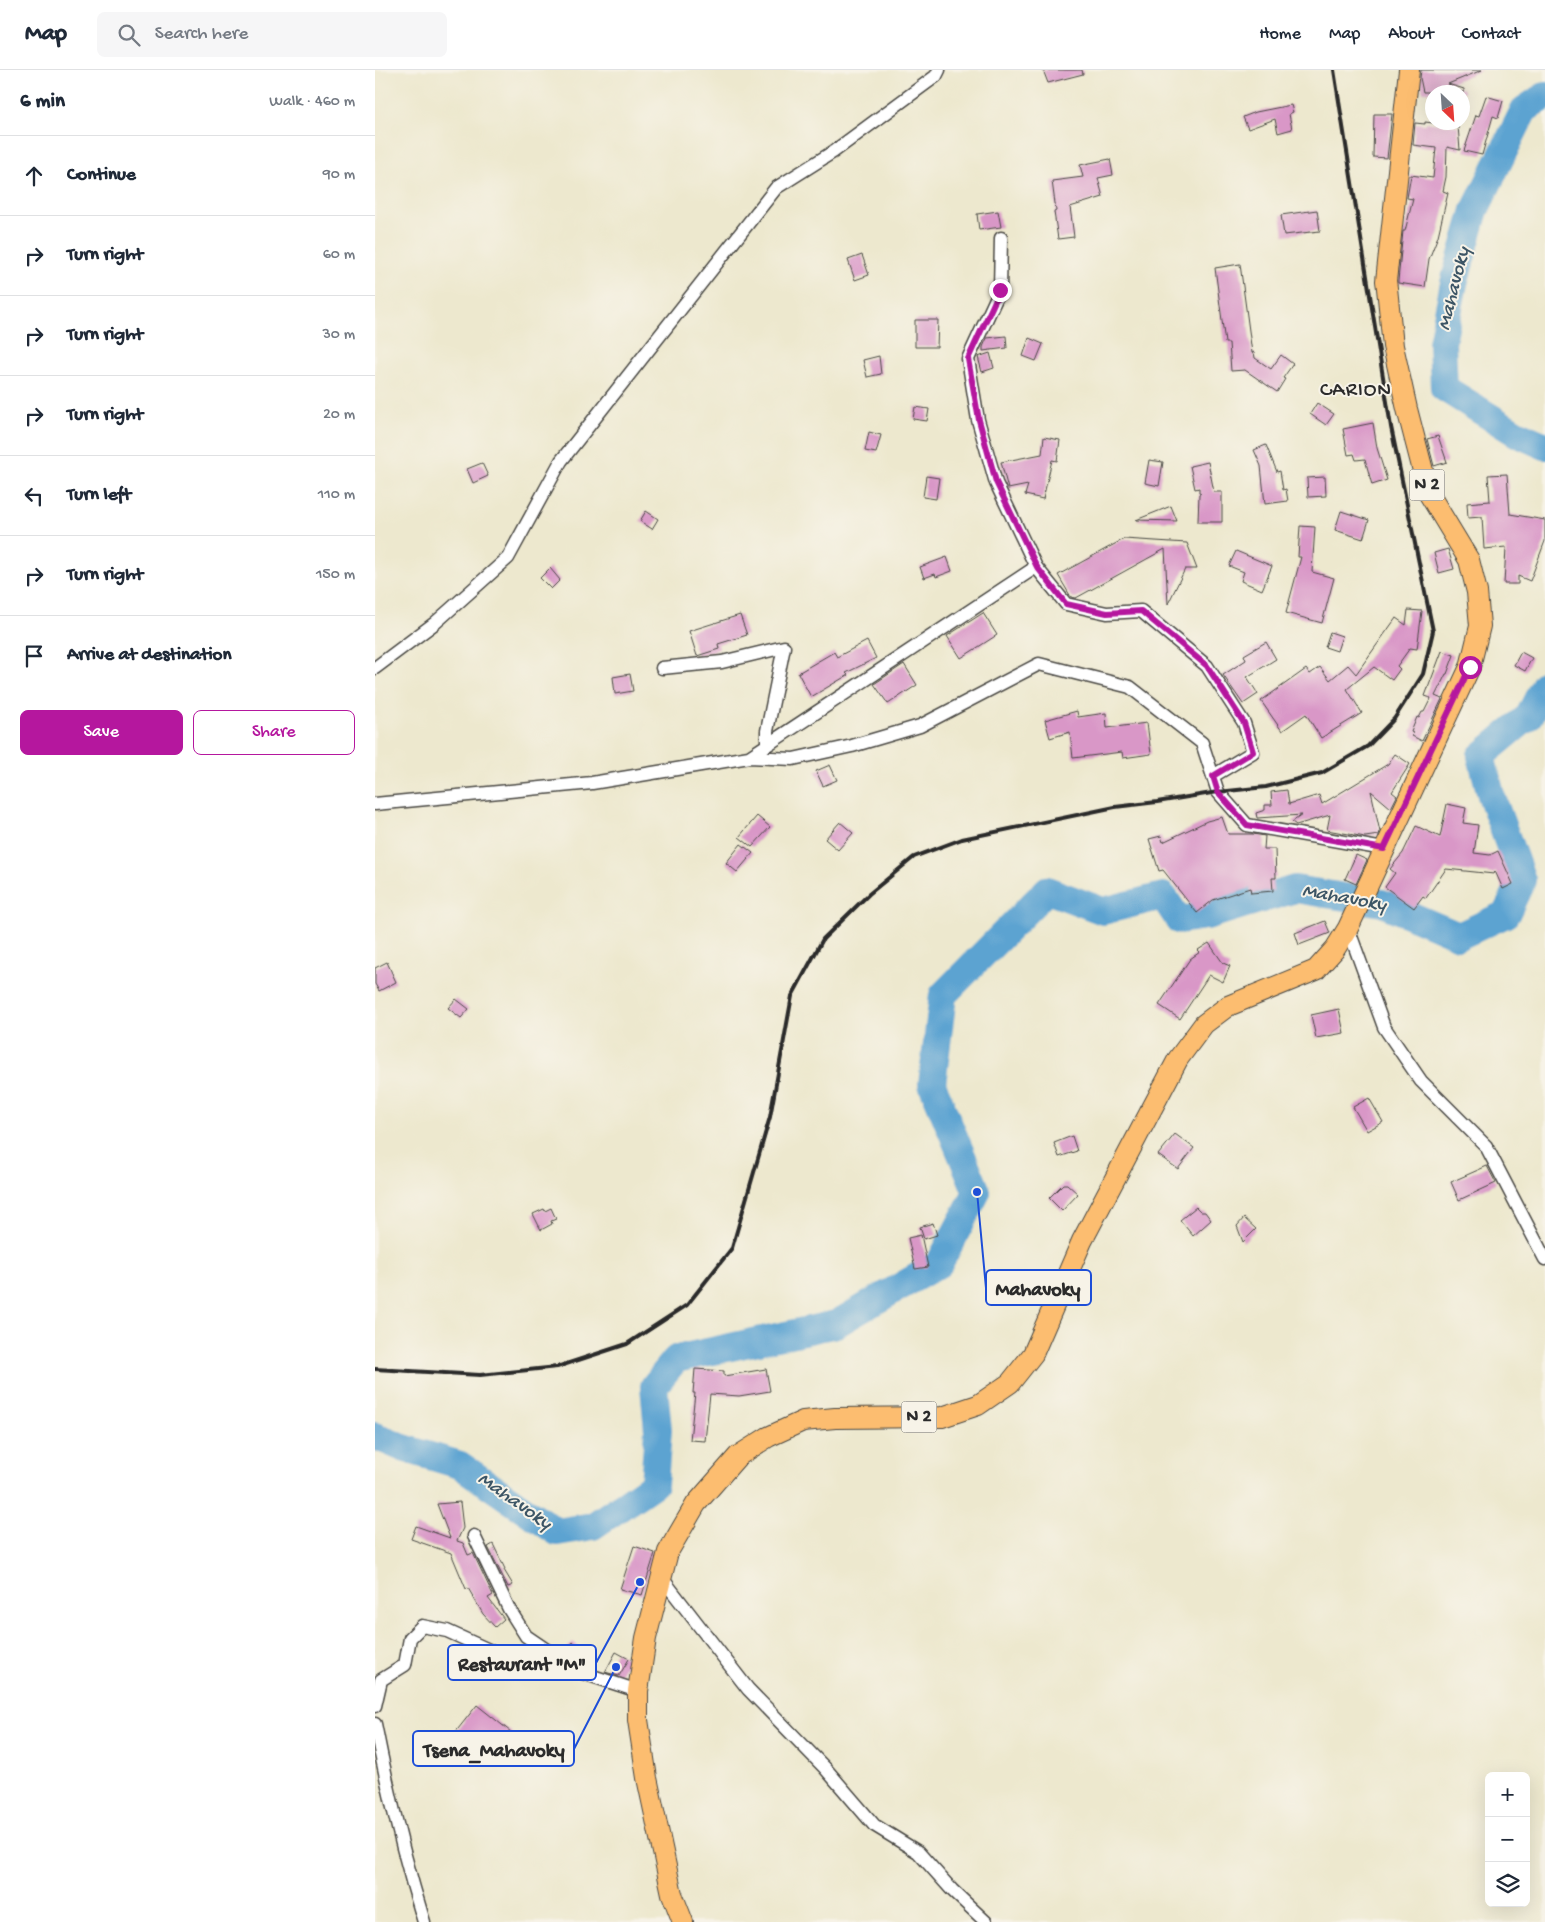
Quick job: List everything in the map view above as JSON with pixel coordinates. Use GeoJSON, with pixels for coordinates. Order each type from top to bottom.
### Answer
{"type":"FeatureCollection","features":[{"type":"Feature","properties":{"kind":"main road","name":"N 2"},"geometry":{"type":"LineString","coordinates":[[683,1922],[672,1894],[647,1778],[638,1720],[638,1691],[646,1638],[669,1552],[696,1504],[737,1456],[768,1437],[803,1421],[835,1418],[942,1417],[978,1405],[1010,1383],[1033,1354],[1082,1241],[1178,1059],[1204,1024],[1228,1006],[1315,970],[1335,949],[1348,928],[1470,667],[1479,626],[1477,592],[1469,560],[1429,494],[1393,346],[1386,281],[1409,70]]}},
{"type":"Feature","properties":{"kind":"street"},"geometry":{"type":"LineString","coordinates":[[375,668],[435,623],[508,558],[561,461],[776,188],[833,152],[936,76],[939,70]]}},
{"type":"Feature","properties":{"kind":"street"},"geometry":{"type":"LineString","coordinates":[[1001,238],[1000,290],[968,359],[979,420],[996,482],[1037,567],[1066,604],[1107,613],[1141,611],[1207,666],[1244,723],[1253,752],[1213,776]]}},
{"type":"Feature","properties":{"kind":"street"},"geometry":{"type":"LineString","coordinates":[[749,757],[1037,567]]}},
{"type":"Feature","properties":{"kind":"street"},"geometry":{"type":"LineString","coordinates":[[661,668],[721,662],[784,647],[767,731],[767,745]]}},
{"type":"Feature","properties":{"kind":"street"},"geometry":{"type":"LineString","coordinates":[[375,804],[592,783],[749,757],[793,758],[852,746],[919,726],[1039,664],[1130,687],[1202,743],[1218,792],[1247,825],[1384,849]]}},
{"type":"Feature","properties":{"kind":"street"},"geometry":{"type":"LineString","coordinates":[[1348,928],[1384,1027],[1421,1081],[1487,1146],[1545,1259]]}},
{"type":"Feature","properties":{"kind":"street"},"geometry":{"type":"LineString","coordinates":[[474,1536],[509,1609],[526,1636],[580,1672]]}},
{"type":"Feature","properties":{"kind":"street"},"geometry":{"type":"LineString","coordinates":[[662,1578],[748,1689],[825,1768],[874,1826],[918,1852],[952,1890],[986,1922]]}},
{"type":"Feature","properties":{"kind":"street"},"geometry":{"type":"LineString","coordinates":[[375,1706],[381,1680],[405,1665],[411,1638],[422,1626],[447,1631],[502,1656],[580,1672],[638,1691]]}},
{"type":"Feature","properties":{"kind":"street"},"geometry":{"type":"LineString","coordinates":[[375,1724],[388,1790],[407,1867],[424,1922]]}},
{"type":"Feature","properties":{"kind":"building"},"geometry":{"type":"Polygon","coordinates":[[[1043,70],[1082,70],[1083,74],[1048,83],[1043,70]]]}},
{"type":"Feature","properties":{"kind":"building"},"geometry":{"type":"Polygon","coordinates":[[[1421,70],[1482,70],[1448,84],[1451,85],[1425,85],[1425,92],[1423,92],[1420,78],[1421,70]]]}},
{"type":"Feature","properties":{"kind":"building"},"geometry":{"type":"Polygon","coordinates":[[[1486,96],[1503,101],[1498,118],[1493,116],[1482,155],[1464,151],[1476,115],[1479,116],[1486,96]]]}},
{"type":"Feature","properties":{"kind":"building"},"geometry":{"type":"Polygon","coordinates":[[[1291,105],[1293,112],[1289,114],[1292,129],[1278,133],[1275,119],[1248,129],[1243,117],[1256,112],[1291,105]]]}},
{"type":"Feature","properties":{"kind":"building"},"geometry":{"type":"Polygon","coordinates":[[[1374,114],[1392,114],[1387,158],[1373,157],[1374,114]]]}},
{"type":"Feature","properties":{"kind":"building"},"geometry":{"type":"Polygon","coordinates":[[[1415,123],[1425,124],[1425,130],[1458,130],[1460,150],[1447,147],[1446,177],[1443,191],[1448,193],[1438,236],[1429,259],[1425,287],[1398,283],[1403,231],[1405,231],[1413,199],[1407,198],[1411,175],[1433,178],[1436,148],[1413,145],[1415,123]]]}},
{"type":"Feature","properties":{"kind":"building"},"geometry":{"type":"Polygon","coordinates":[[[1110,159],[1113,175],[1098,178],[1103,197],[1070,207],[1074,237],[1058,239],[1052,181],[1083,177],[1080,165],[1110,159]]]}},
{"type":"Feature","properties":{"kind":"building"},"geometry":{"type":"Polygon","coordinates":[[[1317,210],[1320,231],[1284,235],[1281,215],[1317,210]]]}},
{"type":"Feature","properties":{"kind":"building"},"geometry":{"type":"Polygon","coordinates":[[[998,211],[1001,227],[979,230],[977,214],[998,211]]]}},
{"type":"Feature","properties":{"kind":"building"},"geometry":{"type":"Polygon","coordinates":[[[862,255],[869,275],[855,280],[848,260],[862,255]]]}},
{"type":"Feature","properties":{"kind":"building"},"geometry":{"type":"Polygon","coordinates":[[[1240,264],[1252,353],[1254,352],[1255,358],[1271,369],[1281,355],[1293,364],[1283,378],[1285,379],[1277,392],[1245,370],[1231,371],[1229,343],[1225,343],[1215,268],[1240,264]]]}},
{"type":"Feature","properties":{"kind":"building"},"geometry":{"type":"Polygon","coordinates":[[[915,320],[938,320],[937,347],[915,347],[915,320]]]}},
{"type":"Feature","properties":{"kind":"building"},"geometry":{"type":"Polygon","coordinates":[[[1006,336],[1007,348],[983,351],[987,338],[1006,336]]]}},
{"type":"Feature","properties":{"kind":"building"},"geometry":{"type":"Polygon","coordinates":[[[1029,338],[1043,344],[1036,361],[1023,356],[1029,338]]]}},
{"type":"Feature","properties":{"kind":"building"},"geometry":{"type":"Polygon","coordinates":[[[990,353],[994,368],[982,372],[978,357],[990,353]]]}},
{"type":"Feature","properties":{"kind":"building"},"geometry":{"type":"Polygon","coordinates":[[[879,356],[881,374],[867,377],[863,360],[879,356]]]}},
{"type":"Feature","properties":{"kind":"building"},"geometry":{"type":"Polygon","coordinates":[[[1317,403],[1334,414],[1326,425],[1310,414],[1317,403]]]}},
{"type":"Feature","properties":{"kind":"building"},"geometry":{"type":"Polygon","coordinates":[[[915,407],[929,409],[927,421],[913,419],[915,407]]]}},
{"type":"Feature","properties":{"kind":"building"},"geometry":{"type":"Polygon","coordinates":[[[1373,423],[1377,448],[1387,480],[1372,485],[1365,459],[1356,460],[1354,454],[1348,455],[1343,429],[1373,423]]]}},
{"type":"Feature","properties":{"kind":"building"},"geometry":{"type":"Polygon","coordinates":[[[869,432],[881,435],[876,453],[865,451],[869,432]]]}},
{"type":"Feature","properties":{"kind":"building"},"geometry":{"type":"Polygon","coordinates":[[[1438,436],[1447,462],[1434,466],[1427,439],[1438,436]]]}},
{"type":"Feature","properties":{"kind":"building"},"geometry":{"type":"Polygon","coordinates":[[[1044,437],[1060,440],[1057,461],[1052,460],[1043,499],[1025,495],[1028,485],[1008,489],[1001,462],[1042,454],[1044,437]]]}},
{"type":"Feature","properties":{"kind":"building"},"geometry":{"type":"Polygon","coordinates":[[[1266,445],[1277,472],[1280,471],[1283,490],[1286,489],[1288,501],[1265,504],[1261,466],[1254,450],[1266,445]]]}},
{"type":"Feature","properties":{"kind":"building"},"geometry":{"type":"Polygon","coordinates":[[[1149,460],[1163,462],[1159,486],[1145,483],[1149,460]]]}},
{"type":"Feature","properties":{"kind":"building"},"geometry":{"type":"Polygon","coordinates":[[[1208,462],[1214,492],[1222,492],[1222,522],[1198,522],[1199,494],[1201,493],[1199,488],[1195,489],[1190,466],[1208,462]]]}},
{"type":"Feature","properties":{"kind":"building"},"geometry":{"type":"Polygon","coordinates":[[[482,463],[488,476],[473,483],[467,469],[482,463]]]}},
{"type":"Feature","properties":{"kind":"building"},"geometry":{"type":"Polygon","coordinates":[[[1507,474],[1510,514],[1545,520],[1545,541],[1530,581],[1518,576],[1518,584],[1504,584],[1506,547],[1484,549],[1482,517],[1468,518],[1467,503],[1490,501],[1488,475],[1507,474]]]}},
{"type":"Feature","properties":{"kind":"building"},"geometry":{"type":"Polygon","coordinates":[[[926,476],[939,478],[936,499],[923,497],[926,476]]]}},
{"type":"Feature","properties":{"kind":"building"},"geometry":{"type":"Polygon","coordinates":[[[1325,477],[1326,496],[1308,497],[1307,478],[1325,477]]]}},
{"type":"Feature","properties":{"kind":"building"},"geometry":{"type":"Polygon","coordinates":[[[1171,506],[1177,521],[1136,520],[1171,506]]]}},
{"type":"Feature","properties":{"kind":"building"},"geometry":{"type":"Polygon","coordinates":[[[646,511],[658,519],[652,529],[640,521],[646,511]]]}},
{"type":"Feature","properties":{"kind":"building"},"geometry":{"type":"Polygon","coordinates":[[[1341,511],[1369,520],[1363,539],[1335,530],[1341,511]]]}},
{"type":"Feature","properties":{"kind":"building"},"geometry":{"type":"Polygon","coordinates":[[[1300,526],[1315,527],[1312,572],[1334,578],[1322,623],[1286,613],[1301,557],[1298,557],[1300,526]]]}},
{"type":"Feature","properties":{"kind":"building"},"geometry":{"type":"Polygon","coordinates":[[[1124,539],[1187,543],[1197,569],[1185,569],[1168,604],[1165,549],[1076,598],[1071,597],[1058,575],[1124,539]]]}},
{"type":"Feature","properties":{"kind":"building"},"geometry":{"type":"Polygon","coordinates":[[[1448,549],[1454,569],[1439,573],[1434,553],[1448,549]]]}},
{"type":"Feature","properties":{"kind":"building"},"geometry":{"type":"Polygon","coordinates":[[[1236,551],[1272,566],[1262,590],[1241,581],[1244,572],[1229,566],[1236,551]]]}},
{"type":"Feature","properties":{"kind":"building"},"geometry":{"type":"Polygon","coordinates":[[[947,557],[952,571],[936,577],[935,574],[924,578],[920,567],[947,557]]]}},
{"type":"Feature","properties":{"kind":"building"},"geometry":{"type":"Polygon","coordinates":[[[550,568],[560,580],[551,589],[540,578],[550,568]]]}},
{"type":"Feature","properties":{"kind":"building"},"geometry":{"type":"Polygon","coordinates":[[[1408,610],[1422,611],[1417,649],[1410,648],[1397,666],[1400,669],[1392,680],[1374,667],[1347,689],[1362,713],[1321,738],[1306,714],[1282,731],[1261,701],[1306,669],[1310,674],[1320,667],[1330,680],[1348,665],[1356,674],[1396,618],[1406,625],[1408,610]]]}},
{"type":"Feature","properties":{"kind":"building"},"geometry":{"type":"Polygon","coordinates":[[[983,613],[997,635],[961,658],[947,636],[983,613]]]}},
{"type":"Feature","properties":{"kind":"building"},"geometry":{"type":"Polygon","coordinates":[[[740,615],[747,635],[718,644],[719,649],[697,656],[689,631],[740,615]]]}},
{"type":"Feature","properties":{"kind":"building"},"geometry":{"type":"Polygon","coordinates":[[[1330,632],[1342,636],[1337,651],[1325,647],[1330,632]]]}},
{"type":"Feature","properties":{"kind":"building"},"geometry":{"type":"Polygon","coordinates":[[[867,641],[876,658],[846,673],[848,675],[811,697],[798,673],[834,652],[837,657],[867,641]]]}},
{"type":"Feature","properties":{"kind":"building"},"geometry":{"type":"Polygon","coordinates":[[[1266,642],[1276,659],[1247,677],[1258,694],[1243,704],[1223,675],[1246,660],[1244,655],[1266,642]]]}},
{"type":"Feature","properties":{"kind":"building"},"geometry":{"type":"Polygon","coordinates":[[[1442,651],[1454,655],[1447,674],[1435,696],[1442,699],[1422,741],[1412,736],[1413,733],[1411,732],[1417,717],[1419,718],[1422,712],[1424,712],[1431,698],[1425,696],[1442,651]]]}},
{"type":"Feature","properties":{"kind":"building"},"geometry":{"type":"Polygon","coordinates":[[[1521,652],[1532,658],[1525,671],[1514,665],[1521,652]]]}},
{"type":"Feature","properties":{"kind":"building"},"geometry":{"type":"Polygon","coordinates":[[[904,664],[917,685],[888,704],[874,684],[904,664]]]}},
{"type":"Feature","properties":{"kind":"building"},"geometry":{"type":"Polygon","coordinates":[[[630,674],[633,691],[615,694],[613,677],[630,674]]]}},
{"type":"Feature","properties":{"kind":"building"},"geometry":{"type":"Polygon","coordinates":[[[1077,711],[1078,717],[1106,713],[1107,728],[1147,723],[1151,754],[1123,758],[1122,752],[1073,758],[1070,732],[1050,738],[1045,720],[1077,711]]]}},
{"type":"Feature","properties":{"kind":"building"},"geometry":{"type":"Polygon","coordinates":[[[1395,754],[1410,764],[1392,792],[1397,796],[1391,808],[1371,791],[1380,832],[1379,835],[1365,837],[1327,830],[1330,815],[1296,825],[1292,822],[1302,815],[1257,818],[1256,813],[1265,810],[1265,805],[1272,805],[1271,792],[1287,790],[1289,804],[1319,795],[1322,804],[1388,764],[1395,754]]]}},
{"type":"Feature","properties":{"kind":"building"},"geometry":{"type":"Polygon","coordinates":[[[830,765],[837,780],[823,786],[816,771],[830,765]]]}},
{"type":"Feature","properties":{"kind":"building"},"geometry":{"type":"Polygon","coordinates":[[[1447,804],[1466,808],[1463,823],[1478,825],[1474,853],[1490,855],[1498,851],[1513,884],[1503,889],[1495,871],[1494,874],[1446,869],[1426,898],[1423,896],[1414,908],[1385,887],[1395,873],[1390,869],[1403,853],[1416,826],[1440,837],[1447,804]]]}},
{"type":"Feature","properties":{"kind":"building"},"geometry":{"type":"Polygon","coordinates":[[[757,816],[770,827],[752,847],[739,837],[757,816]]]}},
{"type":"Feature","properties":{"kind":"building"},"geometry":{"type":"Polygon","coordinates":[[[1222,817],[1228,834],[1265,836],[1264,849],[1275,849],[1276,878],[1272,878],[1273,891],[1251,893],[1250,888],[1213,900],[1197,913],[1163,870],[1159,871],[1149,839],[1161,836],[1163,842],[1207,821],[1222,817]]]}},
{"type":"Feature","properties":{"kind":"building"},"geometry":{"type":"Polygon","coordinates":[[[840,822],[853,833],[838,850],[825,839],[840,822]]]}},
{"type":"Feature","properties":{"kind":"building"},"geometry":{"type":"Polygon","coordinates":[[[741,844],[753,853],[737,872],[726,863],[741,844]]]}},
{"type":"Feature","properties":{"kind":"building"},"geometry":{"type":"Polygon","coordinates":[[[1356,855],[1367,860],[1356,884],[1345,879],[1356,855]]]}},
{"type":"Feature","properties":{"kind":"building"},"geometry":{"type":"Polygon","coordinates":[[[1325,921],[1330,933],[1299,945],[1295,933],[1325,921]]]}},
{"type":"Feature","properties":{"kind":"building"},"geometry":{"type":"Polygon","coordinates":[[[1209,943],[1223,963],[1230,966],[1223,982],[1209,975],[1180,1019],[1159,1005],[1190,959],[1200,952],[1198,950],[1209,943]]]}},
{"type":"Feature","properties":{"kind":"building"},"geometry":{"type":"Polygon","coordinates":[[[387,962],[396,982],[379,991],[375,984],[375,968],[387,962]]]}},
{"type":"Feature","properties":{"kind":"building"},"geometry":{"type":"Polygon","coordinates":[[[456,999],[469,1009],[461,1018],[448,1008],[456,999]]]}},
{"type":"Feature","properties":{"kind":"building"},"geometry":{"type":"Polygon","coordinates":[[[1339,1009],[1344,1033],[1316,1038],[1311,1015],[1339,1009]]]}},
{"type":"Feature","properties":{"kind":"building"},"geometry":{"type":"Polygon","coordinates":[[[1369,1098],[1383,1122],[1367,1131],[1353,1107],[1369,1098]]]}},
{"type":"Feature","properties":{"kind":"building"},"geometry":{"type":"Polygon","coordinates":[[[1175,1134],[1194,1148],[1178,1169],[1158,1155],[1175,1134]]]}},
{"type":"Feature","properties":{"kind":"building"},"geometry":{"type":"Polygon","coordinates":[[[1072,1136],[1077,1151],[1059,1157],[1054,1143],[1072,1136]]]}},
{"type":"Feature","properties":{"kind":"building"},"geometry":{"type":"Polygon","coordinates":[[[1487,1166],[1496,1183],[1459,1200],[1451,1182],[1487,1166]]]}},
{"type":"Feature","properties":{"kind":"building"},"geometry":{"type":"Polygon","coordinates":[[[1063,1184],[1067,1184],[1078,1194],[1062,1211],[1049,1198],[1063,1184]]]}},
{"type":"Feature","properties":{"kind":"building"},"geometry":{"type":"Polygon","coordinates":[[[1196,1207],[1201,1212],[1205,1212],[1211,1220],[1193,1236],[1180,1220],[1196,1207]]]}},
{"type":"Feature","properties":{"kind":"building"},"geometry":{"type":"Polygon","coordinates":[[[551,1208],[556,1219],[551,1221],[552,1224],[541,1230],[533,1214],[551,1208]]]}},
{"type":"Feature","properties":{"kind":"building"},"geometry":{"type":"Polygon","coordinates":[[[1244,1218],[1256,1229],[1243,1242],[1237,1226],[1244,1218]]]}},
{"type":"Feature","properties":{"kind":"building"},"geometry":{"type":"Polygon","coordinates":[[[933,1223],[937,1235],[924,1239],[920,1227],[933,1223]]]}},
{"type":"Feature","properties":{"kind":"building"},"geometry":{"type":"Polygon","coordinates":[[[921,1235],[928,1267],[915,1269],[908,1238],[921,1235]]]}},
{"type":"Feature","properties":{"kind":"building"},"geometry":{"type":"Polygon","coordinates":[[[695,1369],[724,1371],[724,1376],[766,1369],[770,1391],[739,1396],[710,1394],[705,1441],[690,1440],[695,1393],[693,1393],[695,1369]]]}},
{"type":"Feature","properties":{"kind":"building"},"geometry":{"type":"Polygon","coordinates":[[[460,1502],[463,1528],[457,1541],[463,1543],[468,1555],[473,1553],[493,1595],[488,1598],[504,1619],[495,1627],[483,1614],[468,1588],[466,1589],[451,1553],[411,1539],[416,1526],[450,1538],[437,1504],[460,1502]]]}},
{"type":"Feature","properties":{"kind":"building"},"geometry":{"type":"Polygon","coordinates":[[[493,1544],[504,1570],[513,1585],[508,1587],[488,1547],[493,1544]]]}},
{"type":"Feature","properties":{"kind":"building"},"geometry":{"type":"Polygon","coordinates":[[[634,1546],[655,1553],[642,1595],[620,1589],[634,1546]]]}},
{"type":"Feature","properties":{"kind":"building"},"geometry":{"type":"Polygon","coordinates":[[[573,1642],[584,1652],[576,1660],[564,1652],[573,1642]]]}},
{"type":"Feature","properties":{"kind":"building"},"geometry":{"type":"Polygon","coordinates":[[[616,1652],[629,1659],[619,1676],[605,1672],[616,1652]]]}},
{"type":"Feature","properties":{"kind":"building"},"geometry":{"type":"Polygon","coordinates":[[[477,1705],[516,1736],[492,1765],[454,1734],[477,1705]]]}},
{"type":"Feature","properties":{"kind":"waterway","name":"Mahavoky"},"geometry":{"type":"LineString","coordinates":[[1545,96],[1524,110],[1475,210],[1454,283],[1442,343],[1444,388],[1516,433],[1545,446]]}},
{"type":"Feature","properties":{"kind":"waterway","name":"Mahavoky"},"geometry":{"type":"LineString","coordinates":[[375,1436],[403,1448],[460,1465],[557,1532],[593,1526],[654,1484],[658,1430],[654,1386],[676,1359],[836,1324],[939,1264],[977,1192],[932,1084],[943,995],[1047,890],[1103,911],[1163,896],[1179,920],[1206,916],[1295,889],[1382,903],[1459,936],[1506,914],[1522,880],[1491,795],[1481,756],[1529,716],[1545,684]]}},
{"type":"Feature","properties":{"kind":"railway"},"geometry":{"type":"LineString","coordinates":[[375,1369],[480,1375],[557,1367],[627,1344],[687,1305],[732,1248],[770,1117],[792,996],[823,939],[869,894],[914,857],[962,839],[1115,807],[1266,787],[1322,773],[1368,746],[1394,719],[1423,674],[1433,631],[1391,427],[1334,70]]}},
{"type":"Feature","properties":{"kind":"place","name":"Mahavoky"},"geometry":{"type":"Point","coordinates":[977,1192]}},
{"type":"Feature","properties":{"kind":"place","name":"Restaurant \"M\""},"geometry":{"type":"Point","coordinates":[640,1582]}},
{"type":"Feature","properties":{"kind":"place","name":"Tsena_Mahavoky"},"geometry":{"type":"Point","coordinates":[616,1667]}},
{"type":"Feature","properties":{"kind":"district","name":"CARION"},"geometry":{"type":"Point","coordinates":[1356,391]}},
{"type":"Feature","properties":{"kind":"route"},"geometry":{"type":"LineString","coordinates":[[1000,290],[968,359],[979,420],[996,482],[1037,567],[1066,604],[1107,613],[1141,611],[1207,666],[1244,723],[1253,752],[1213,776],[1218,792],[1247,825],[1384,849],[1470,667]]}}]}
